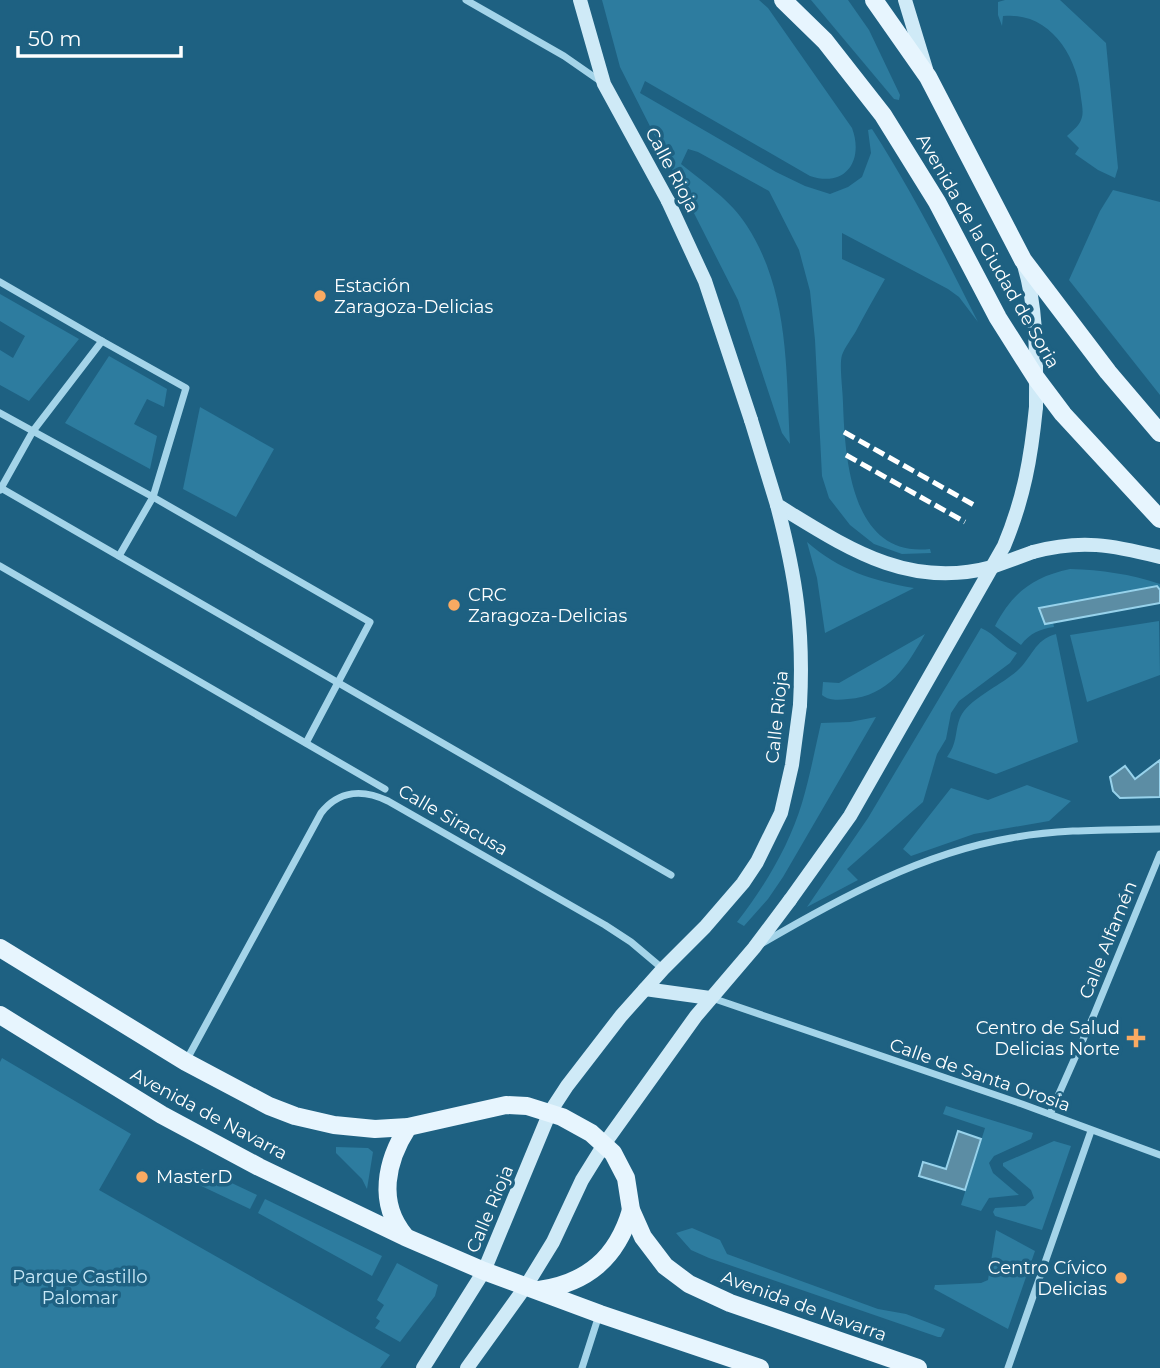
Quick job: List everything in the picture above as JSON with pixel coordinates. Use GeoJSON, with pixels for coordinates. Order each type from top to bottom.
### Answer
{"type":"FeatureCollection","features":[{"type":"Feature","properties":{"kind":"main road","name":"Calle Rioja"},"geometry":{"type":"LineString","coordinates":[[422,1368],[484,1270],[550,1112],[586,1058],[663,968],[705,927],[743,883],[770,839],[781,813],[792,765],[800,705],[802,635],[795,582],[777,505],[730,351],[705,281],[668,201],[604,84],[580,0]]}},
{"type":"Feature","properties":{"kind":"main road","name":"Avenida de la Ciudad de Soria"},"geometry":{"type":"LineString","coordinates":[[783,0],[825,41],[883,115],[937,202],[998,317],[1036,378],[1063,414],[1160,519]]}},
{"type":"Feature","properties":{"kind":"main road","name":"Avenida de la Ciudad de Soria"},"geometry":{"type":"LineString","coordinates":[[874,0],[928,77],[1023,260],[1108,372],[1160,433]]}},
{"type":"Feature","properties":{"kind":"main road"},"geometry":{"type":"LineString","coordinates":[[905,0],[928,77]]}},
{"type":"Feature","properties":{"kind":"main road"},"geometry":{"type":"LineString","coordinates":[[467,1368],[532,1288],[582,1180],[605,1143],[710,998],[754,948],[850,816],[1008,536],[1029,470],[1036,407],[1036,323],[1023,260]]}},
{"type":"Feature","properties":{"kind":"main road"},"geometry":{"type":"LineString","coordinates":[[777,505],[836,542],[878,562],[904,569],[948,574],[992,567],[1032,552],[1084,544],[1160,557]]}},
{"type":"Feature","properties":{"kind":"main road","name":"Avenida de Navarra"},"geometry":{"type":"LineString","coordinates":[[0,948],[186,1062],[269,1106],[295,1116],[360,1128],[408,1127],[506,1105],[527,1106],[550,1112],[583,1128],[605,1143],[626,1178],[631,1210],[643,1237],[665,1266],[690,1284],[730,1303],[918,1368]]}},
{"type":"Feature","properties":{"kind":"main road"},"geometry":{"type":"LineString","coordinates":[[645,989],[710,998]]}},
{"type":"Feature","properties":{"kind":"main road","name":"Avenida de Navarra"},"geometry":{"type":"LineString","coordinates":[[0,1015],[162,1115],[259,1167],[405,1237],[600,1314],[760,1368]]}},
{"type":"Feature","properties":{"kind":"main road"},"geometry":{"type":"LineString","coordinates":[[405,1237],[393,1219],[387,1189],[393,1156],[408,1127]]}},
{"type":"Feature","properties":{"kind":"main road"},"geometry":{"type":"LineString","coordinates":[[532,1288],[570,1283],[597,1267],[617,1244],[631,1210]]}},
{"type":"Feature","properties":{"kind":"street"},"geometry":{"type":"LineString","coordinates":[[466,0],[564,56],[604,84]]}},
{"type":"Feature","properties":{"kind":"street"},"geometry":{"type":"LineString","coordinates":[[0,282],[187,388],[153,497],[119,556]]}},
{"type":"Feature","properties":{"kind":"street"},"geometry":{"type":"LineString","coordinates":[[102,341],[33,431],[1,489],[671,875]]}},
{"type":"Feature","properties":{"kind":"street"},"geometry":{"type":"LineString","coordinates":[[0,413],[153,497],[370,622],[306,743]]}},
{"type":"Feature","properties":{"kind":"street"},"geometry":{"type":"LineString","coordinates":[[0,566],[385,789]]}},
{"type":"Feature","properties":{"kind":"street","name":"Calle Siracusa"},"geometry":{"type":"LineString","coordinates":[[186,1062],[321,813],[328,804],[349,793],[363,792],[388,801],[605,925],[663,968]]}},
{"type":"Feature","properties":{"kind":"street"},"geometry":{"type":"LineString","coordinates":[[754,948],[847,896],[918,865],[972,846],[1048,832],[1160,829]]}},
{"type":"Feature","properties":{"kind":"street","name":"Calle Alfamén"},"geometry":{"type":"LineString","coordinates":[[1050,1114],[1160,854]]}},
{"type":"Feature","properties":{"kind":"street","name":"Calle de Santa Orosia"},"geometry":{"type":"LineString","coordinates":[[710,998],[1050,1114],[1160,1155]]}},
{"type":"Feature","properties":{"kind":"street"},"geometry":{"type":"LineString","coordinates":[[1008,1368],[1091,1131]]}},
{"type":"Feature","properties":{"kind":"street"},"geometry":{"type":"LineString","coordinates":[[582,1368],[600,1314]]}},
{"type":"Feature","properties":{"kind":"green space"},"geometry":{"type":"Polygon","coordinates":[[[602,0],[759,0],[768,8],[852,128],[856,151],[849,168],[842,175],[823,179],[810,176],[645,81],[640,93],[776,172],[830,194],[848,187],[862,177],[871,153],[868,130],[872,129],[901,176],[978,322],[959,297],[948,289],[842,233],[842,259],[885,279],[842,355],[844,426],[851,476],[868,522],[883,538],[904,548],[930,549],[931,553],[902,554],[874,544],[850,525],[829,498],[822,476],[810,291],[799,250],[769,191],[688,149],[681,164],[717,192],[741,217],[761,251],[771,277],[783,331],[790,444],[782,433],[738,300],[620,67],[602,0]]]}},
{"type":"Feature","properties":{"kind":"green space"},"geometry":{"type":"Polygon","coordinates":[[[811,0],[848,0],[869,30],[900,95],[899,100],[894,99],[811,0]]]}},
{"type":"Feature","properties":{"kind":"green space"},"geometry":{"type":"Polygon","coordinates":[[[1060,0],[1106,43],[1118,168],[1115,178],[1075,154],[1079,148],[1067,136],[1079,124],[1083,112],[1079,82],[1067,53],[1048,29],[1035,21],[1020,16],[1003,16],[1002,26],[998,15],[998,2],[1060,0]]]}},
{"type":"Feature","properties":{"kind":"green space"},"geometry":{"type":"Polygon","coordinates":[[[1113,190],[1160,202],[1160,395],[1069,280],[1100,211],[1113,190]]]}},
{"type":"Feature","properties":{"kind":"green space"},"geometry":{"type":"Polygon","coordinates":[[[0,294],[79,339],[29,401],[0,385],[0,350],[13,358],[25,336],[0,321],[0,294]]]}},
{"type":"Feature","properties":{"kind":"green space"},"geometry":{"type":"Polygon","coordinates":[[[109,356],[167,389],[164,407],[147,399],[134,424],[157,436],[150,469],[65,423],[109,356]]]}},
{"type":"Feature","properties":{"kind":"green space"},"geometry":{"type":"Polygon","coordinates":[[[200,407],[274,449],[236,517],[183,489],[200,407]]]}},
{"type":"Feature","properties":{"kind":"green space"},"geometry":{"type":"Polygon","coordinates":[[[807,542],[831,560],[857,573],[914,588],[825,633],[817,578],[807,542]]]}},
{"type":"Feature","properties":{"kind":"green space"},"geometry":{"type":"Polygon","coordinates":[[[1070,569],[1138,578],[1160,584],[1160,590],[1156,586],[1039,608],[1045,624],[1053,622],[1054,627],[1036,632],[1021,645],[995,626],[1009,604],[1025,588],[1045,576],[1070,569]]]}},
{"type":"Feature","properties":{"kind":"green space"},"geometry":{"type":"Polygon","coordinates":[[[1159,621],[1160,675],[1087,702],[1070,635],[1159,621]]]}},
{"type":"Feature","properties":{"kind":"green space"},"geometry":{"type":"Polygon","coordinates":[[[981,628],[1017,653],[1010,663],[959,701],[951,713],[946,739],[937,754],[923,802],[847,869],[858,880],[807,907],[868,818],[981,628]]]}},
{"type":"Feature","properties":{"kind":"green space"},"geometry":{"type":"Polygon","coordinates":[[[925,634],[904,668],[886,686],[862,697],[841,700],[822,695],[823,682],[839,683],[925,634]]]}},
{"type":"Feature","properties":{"kind":"green space"},"geometry":{"type":"Polygon","coordinates":[[[1056,634],[1078,742],[996,774],[947,757],[954,745],[964,711],[975,700],[1017,671],[1043,640],[1056,634]]]}},
{"type":"Feature","properties":{"kind":"green space"},"geometry":{"type":"Polygon","coordinates":[[[876,717],[783,877],[744,926],[737,922],[766,880],[797,819],[821,723],[850,722],[876,717]]]}},
{"type":"Feature","properties":{"kind":"green space"},"geometry":{"type":"Polygon","coordinates":[[[1027,785],[1071,801],[1049,821],[974,834],[911,856],[903,849],[951,788],[988,800],[1027,785]]]}},
{"type":"Feature","properties":{"kind":"green space","name":"Parque Castillo Palomar"},"geometry":{"type":"Polygon","coordinates":[[[2,1058],[131,1134],[99,1190],[390,1355],[380,1368],[0,1368],[2,1058]]]}},
{"type":"Feature","properties":{"kind":"green space"},"geometry":{"type":"Polygon","coordinates":[[[946,1106],[1033,1133],[1031,1139],[994,1156],[989,1163],[993,1173],[1019,1195],[989,1198],[981,1211],[961,1205],[985,1128],[943,1114],[946,1106]]]}},
{"type":"Feature","properties":{"kind":"green space"},"geometry":{"type":"Polygon","coordinates":[[[1054,1141],[1071,1146],[1042,1230],[995,1216],[995,1208],[1025,1206],[1034,1198],[1031,1190],[1003,1166],[1003,1163],[1054,1141]]]}},
{"type":"Feature","properties":{"kind":"green space"},"geometry":{"type":"Polygon","coordinates":[[[336,1147],[368,1148],[373,1152],[367,1189],[362,1179],[336,1153],[336,1147]]]}},
{"type":"Feature","properties":{"kind":"green space"},"geometry":{"type":"Polygon","coordinates":[[[202,1169],[257,1195],[250,1209],[195,1183],[202,1169]]]}},
{"type":"Feature","properties":{"kind":"green space"},"geometry":{"type":"Polygon","coordinates":[[[265,1199],[382,1256],[372,1276],[258,1213],[265,1199]]]}},
{"type":"Feature","properties":{"kind":"green space"},"geometry":{"type":"Polygon","coordinates":[[[692,1228],[720,1240],[727,1254],[878,1309],[906,1314],[945,1329],[941,1337],[938,1337],[709,1258],[691,1250],[676,1233],[692,1228]]]}},
{"type":"Feature","properties":{"kind":"green space"},"geometry":{"type":"Polygon","coordinates":[[[996,1230],[1035,1251],[1008,1329],[934,1289],[935,1285],[981,1283],[988,1280],[996,1230]]]}},
{"type":"Feature","properties":{"kind":"green space"},"geometry":{"type":"Polygon","coordinates":[[[397,1263],[438,1285],[435,1296],[400,1342],[375,1328],[380,1321],[376,1318],[384,1305],[377,1300],[397,1263]]]}},
{"type":"Feature","properties":{"kind":"shaded area"},"geometry":{"type":"Polygon","coordinates":[[[1157,586],[1160,590],[1160,603],[1045,624],[1039,608],[1157,586]]]}},
{"type":"Feature","properties":{"kind":"shaded area"},"geometry":{"type":"Polygon","coordinates":[[[1160,760],[1160,797],[1120,798],[1113,791],[1110,777],[1125,766],[1135,779],[1160,760]]]}},
{"type":"Feature","properties":{"kind":"shaded area"},"geometry":{"type":"Polygon","coordinates":[[[958,1131],[981,1139],[965,1190],[919,1176],[923,1162],[946,1169],[958,1131]]]}},
{"type":"Feature","properties":{"kind":"railway"},"geometry":{"type":"LineString","coordinates":[[844,432],[974,505]]}},
{"type":"Feature","properties":{"kind":"railway"},"geometry":{"type":"LineString","coordinates":[[846,455],[965,522]]}},
{"type":"Feature","properties":{"kind":"place","name":"Estación Zaragoza-Delicias"},"geometry":{"type":"Point","coordinates":[320,296]}},
{"type":"Feature","properties":{"kind":"place","name":"CRC Zaragoza-Delicias"},"geometry":{"type":"Point","coordinates":[454,605]}},
{"type":"Feature","properties":{"kind":"place","name":"Centro de Salud Delicias Norte"},"geometry":{"type":"Point","coordinates":[1136,1038]}},
{"type":"Feature","properties":{"kind":"place","name":"MasterD"},"geometry":{"type":"Point","coordinates":[142,1177]}},
{"type":"Feature","properties":{"kind":"place","name":"Centro Cívico Delicias"},"geometry":{"type":"Point","coordinates":[1121,1278]}}]}
